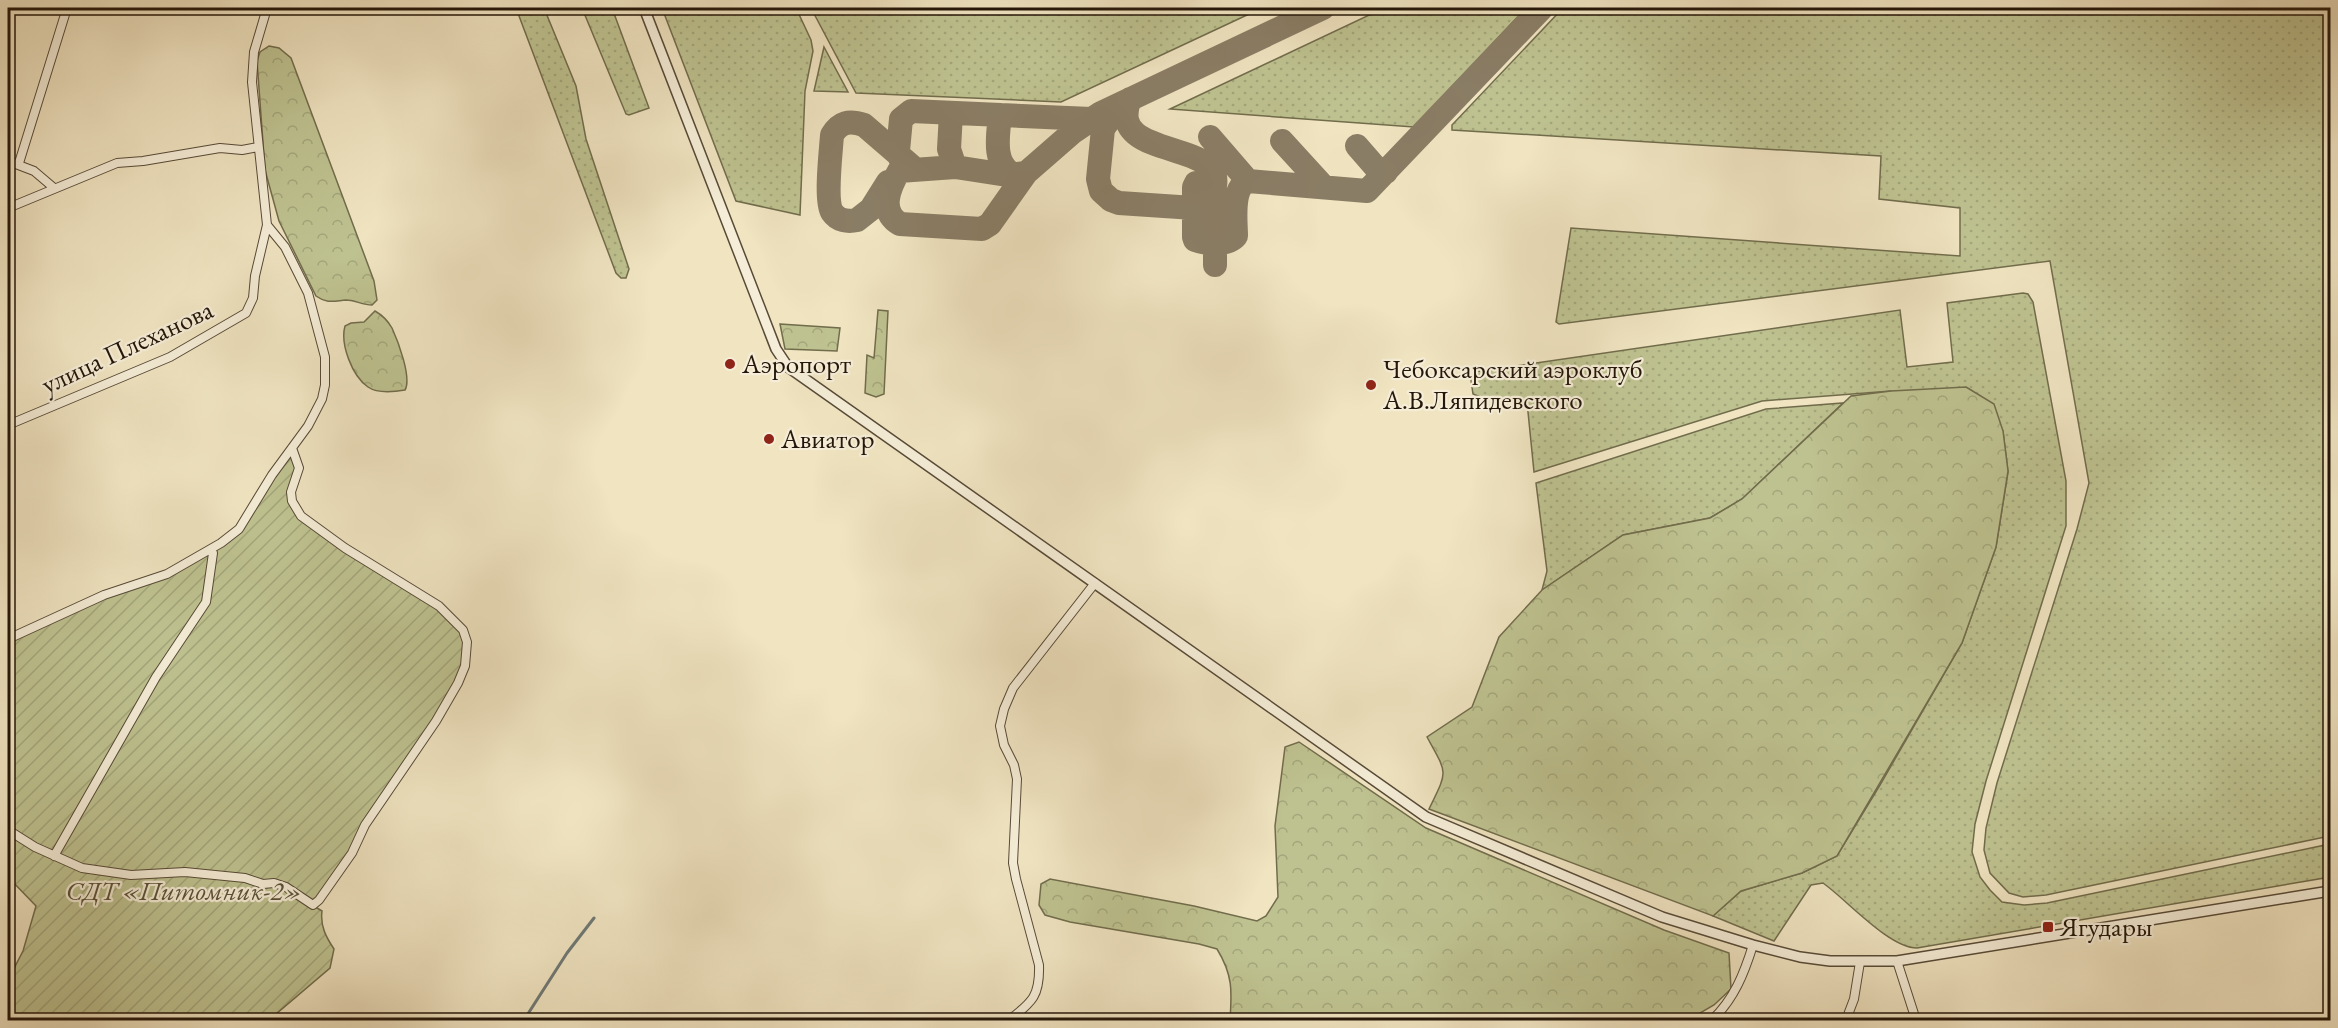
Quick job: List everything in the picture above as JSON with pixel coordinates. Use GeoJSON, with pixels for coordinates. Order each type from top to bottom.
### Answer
{"type":"FeatureCollection","features":[{"type":"Feature","properties":{"kind":"street"},"geometry":{"type":"LineString","coordinates":[[19,164],[67,8]]}},
{"type":"Feature","properties":{"kind":"street"},"geometry":{"type":"LineString","coordinates":[[8,639],[104,595],[167,574],[211,551],[239,529],[272,475],[308,426],[322,399],[325,385],[324,357],[308,293],[285,247],[267,225],[252,82],[254,52],[267,8]]}},
{"type":"Feature","properties":{"kind":"street"},"geometry":{"type":"LineString","coordinates":[[644,8],[776,349],[783,361],[795,372],[1426,817],[1662,917],[1800,957],[1860,962],[1897,961],[2331,891]]}},
{"type":"Feature","properties":{"kind":"street"},"geometry":{"type":"LineString","coordinates":[[8,208],[117,163],[211,149],[242,150],[258,147]]}},
{"type":"Feature","properties":{"kind":"street"},"geometry":{"type":"LineString","coordinates":[[8,161],[40,174],[54,188]]}},
{"type":"Feature","properties":{"kind":"street","name":"улица Плеханова"},"geometry":{"type":"LineString","coordinates":[[8,425],[170,357],[246,313],[253,298],[255,276],[267,225]]}},
{"type":"Feature","properties":{"kind":"street"},"geometry":{"type":"LineString","coordinates":[[8,830],[54,856],[82,868],[131,875],[185,872],[245,878],[263,884],[274,883],[296,893],[313,905],[352,853],[365,825],[436,721],[458,683],[465,666],[466,642],[463,630],[439,606],[345,548],[301,516],[292,501],[291,492],[299,468],[292,448]]}},
{"type":"Feature","properties":{"kind":"street"},"geometry":{"type":"LineString","coordinates":[[54,856],[156,677],[206,602],[213,553],[211,551]]}},
{"type":"Feature","properties":{"kind":"street"},"geometry":{"type":"LineString","coordinates":[[1010,1020],[1026,1007],[1037,993],[1040,982],[1039,965],[1013,863],[1017,779],[1014,765],[1004,745],[1000,726],[1004,708],[1013,688],[1095,582]]}},
{"type":"Feature","properties":{"kind":"street"},"geometry":{"type":"LineString","coordinates":[[1712,1020],[1725,1008],[1738,987],[1753,945]]}},
{"type":"Feature","properties":{"kind":"street"},"geometry":{"type":"LineString","coordinates":[[1897,961],[1916,1020]]}},
{"type":"Feature","properties":{"kind":"street"},"geometry":{"type":"LineString","coordinates":[[1846,1020],[1854,999],[1860,962]]}},
{"type":"Feature","properties":{"kind":"green space"},"geometry":{"type":"Polygon","coordinates":[[[516,8],[544,8],[576,86],[586,139],[629,269],[626,278],[621,278],[616,273],[516,8]]]}},
{"type":"Feature","properties":{"kind":"green space"},"geometry":{"type":"Polygon","coordinates":[[[582,8],[612,8],[649,108],[626,114],[582,8]]]}},
{"type":"Feature","properties":{"kind":"green space"},"geometry":{"type":"Polygon","coordinates":[[[662,8],[796,8],[811,40],[813,51],[805,91],[800,215],[736,201],[662,8]]]}},
{"type":"Feature","properties":{"kind":"green space"},"geometry":{"type":"Polygon","coordinates":[[[811,8],[1262,8],[1061,102],[856,93],[811,8]]]}},
{"type":"Feature","properties":{"kind":"green space"},"geometry":{"type":"Polygon","coordinates":[[[1384,8],[1526,8],[1414,127],[1170,109],[1384,8]]]}},
{"type":"Feature","properties":{"kind":"green space"},"geometry":{"type":"Polygon","coordinates":[[[1563,8],[2330,8],[2330,836],[2046,895],[2023,897],[2009,893],[1990,873],[1984,850],[1986,828],[1997,783],[2077,529],[2089,483],[2050,261],[1559,324],[1556,322],[1571,228],[1960,256],[1960,208],[1879,199],[1881,156],[1452,130],[1452,125],[1563,8]]]}},
{"type":"Feature","properties":{"kind":"green space"},"geometry":{"type":"Polygon","coordinates":[[[269,46],[279,48],[291,58],[374,281],[377,300],[372,305],[349,300],[327,301],[316,296],[279,221],[265,170],[257,61],[260,52],[269,46]]]}},
{"type":"Feature","properties":{"kind":"green space"},"geometry":{"type":"Polygon","coordinates":[[[824,47],[848,92],[814,91],[824,47]]]}},
{"type":"Feature","properties":{"kind":"green space"},"geometry":{"type":"Polygon","coordinates":[[[2028,294],[2033,302],[2066,481],[2066,526],[1986,781],[1975,824],[1972,852],[1980,877],[2002,902],[2024,905],[2047,903],[2330,844],[2330,877],[1917,948],[1906,946],[1881,932],[1823,883],[1811,885],[1774,941],[1713,916],[1741,891],[1802,873],[1837,856],[1880,785],[1962,643],[1996,547],[2008,472],[2003,431],[1891,391],[1762,401],[1534,472],[1527,402],[1483,398],[1473,394],[1471,380],[1474,372],[1900,310],[1907,367],[1953,362],[1947,303],[2028,294]]]}},
{"type":"Feature","properties":{"kind":"green space"},"geometry":{"type":"Polygon","coordinates":[[[878,310],[888,311],[884,394],[876,397],[865,393],[867,355],[874,358],[878,310]]]}},
{"type":"Feature","properties":{"kind":"green space"},"geometry":{"type":"Polygon","coordinates":[[[375,311],[389,323],[398,341],[406,369],[405,390],[376,391],[362,382],[352,368],[344,342],[345,326],[364,322],[375,311]]]}},
{"type":"Feature","properties":{"kind":"green space"},"geometry":{"type":"Polygon","coordinates":[[[780,324],[840,328],[837,351],[785,349],[780,324]]]}},
{"type":"Feature","properties":{"kind":"green space"},"geometry":{"type":"Polygon","coordinates":[[[1966,387],[1994,404],[2003,431],[2008,471],[1996,547],[1962,643],[1837,856],[1802,873],[1741,891],[1713,916],[1429,809],[1440,787],[1443,773],[1439,759],[1427,737],[1472,707],[1499,637],[1542,590],[1623,535],[1710,518],[1742,499],[1851,396],[1891,391],[1966,387]]]}},
{"type":"Feature","properties":{"kind":"green space"},"geometry":{"type":"Polygon","coordinates":[[[1843,403],[1742,499],[1710,518],[1623,535],[1542,590],[1547,571],[1536,483],[1766,409],[1843,403]]]}},
{"type":"Feature","properties":{"kind":"green space","name":"СДТ «Питомник-2»"},"geometry":{"type":"Polygon","coordinates":[[[290,454],[296,471],[291,498],[300,517],[437,608],[455,623],[465,640],[463,665],[456,683],[434,721],[364,825],[350,852],[312,905],[322,911],[324,931],[334,949],[330,968],[269,1020],[8,1020],[8,980],[23,951],[36,906],[8,877],[8,641],[106,596],[168,576],[211,552],[212,554],[206,601],[153,677],[55,851],[59,853],[158,677],[208,602],[216,549],[240,531],[268,484],[290,454]]]}},
{"type":"Feature","properties":{"kind":"green space"},"geometry":{"type":"Polygon","coordinates":[[[1299,742],[1426,828],[1664,930],[1729,953],[1731,989],[1714,1005],[1688,1020],[1230,1020],[1229,975],[1217,949],[1070,922],[1045,915],[1039,905],[1041,884],[1050,879],[1194,906],[1257,921],[1266,916],[1278,897],[1275,826],[1285,747],[1299,742]]]}},
{"type":"Feature","properties":{"kind":"waterway"},"geometry":{"type":"LineString","coordinates":[[524,1020],[567,953],[594,918]]}},
{"type":"Feature","properties":{"kind":"taxiway"},"geometry":{"type":"LineString","coordinates":[[1026,173],[990,224],[982,229],[900,224],[894,219],[888,206],[889,192],[899,171],[955,167],[1007,175],[1026,173],[1073,132],[1101,113],[1323,8]]}},
{"type":"Feature","properties":{"kind":"taxiway"},"geometry":{"type":"LineString","coordinates":[[1215,265],[1215,189],[1207,183],[1196,183],[1194,187],[1194,237],[1195,240],[1211,243],[1217,243],[1222,243],[1236,236],[1237,197],[1239,190],[1248,181],[1367,191],[1542,8]]}},
{"type":"Feature","properties":{"kind":"taxiway"},"geometry":{"type":"LineString","coordinates":[[1119,106],[1103,129],[1098,179],[1101,191],[1111,200],[1119,203],[1194,208],[1205,203],[1214,191],[1213,171],[1202,161],[1148,141],[1134,132],[1127,119],[1130,99]]}},
{"type":"Feature","properties":{"kind":"taxiway"},"geometry":{"type":"LineString","coordinates":[[900,158],[898,151],[901,119],[911,111],[1091,119]]}},
{"type":"Feature","properties":{"kind":"taxiway"},"geometry":{"type":"LineString","coordinates":[[951,113],[949,149],[955,167]]}},
{"type":"Feature","properties":{"kind":"taxiway"},"geometry":{"type":"LineString","coordinates":[[1000,115],[999,157],[1002,164],[1014,175]]}},
{"type":"Feature","properties":{"kind":"taxiway"},"geometry":{"type":"LineString","coordinates":[[888,182],[871,209],[857,220],[843,220],[834,215],[830,206],[829,175],[832,135],[838,127],[845,123],[864,125],[915,169]]}},
{"type":"Feature","properties":{"kind":"taxiway"},"geometry":{"type":"LineString","coordinates":[[1210,137],[1248,181]]}},
{"type":"Feature","properties":{"kind":"taxiway"},"geometry":{"type":"LineString","coordinates":[[1282,141],[1324,187]]}},
{"type":"Feature","properties":{"kind":"taxiway"},"geometry":{"type":"LineString","coordinates":[[1357,146],[1377,169],[1386,172]]}},
{"type":"Feature","properties":{"kind":"place","name":"Аэропорт"},"geometry":{"type":"Point","coordinates":[730,364]}},
{"type":"Feature","properties":{"kind":"place","name":"Чебоксарский аэроклуб А.В.Ляпидевского"},"geometry":{"type":"Point","coordinates":[1371,385]}},
{"type":"Feature","properties":{"kind":"place","name":"Авиатор"},"geometry":{"type":"Point","coordinates":[769,439]}},
{"type":"Feature","properties":{"kind":"place","name":"Ягудары"},"geometry":{"type":"Point","coordinates":[2048,927]}}]}
